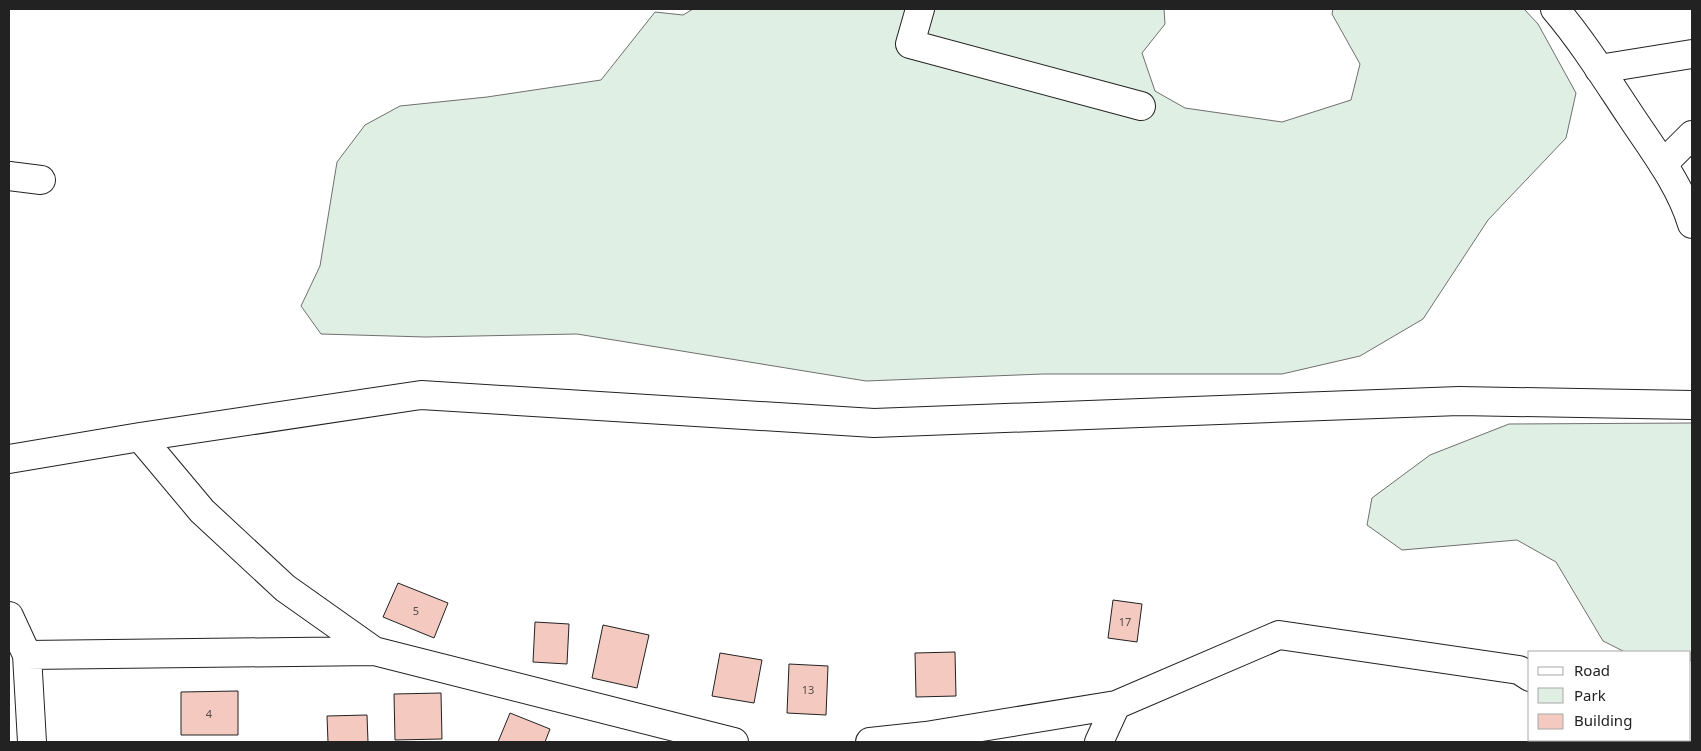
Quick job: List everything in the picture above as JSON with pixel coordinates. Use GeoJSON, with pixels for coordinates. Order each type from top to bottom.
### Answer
{"type":"FeatureCollection","features":[{"type":"Feature","properties":{"kind":"street"},"geometry":{"type":"LineString","coordinates":[[920,9],[910,44],[1141,106]]}},
{"type":"Feature","properties":{"kind":"street"},"geometry":{"type":"LineString","coordinates":[[1555,9],[1599,69],[1663,164],[1677,189],[1692,224]]}},
{"type":"Feature","properties":{"kind":"street"},"geometry":{"type":"LineString","coordinates":[[1599,69],[1692,54]]}},
{"type":"Feature","properties":{"kind":"street"},"geometry":{"type":"LineString","coordinates":[[1663,164],[1692,135]]}},
{"type":"Feature","properties":{"kind":"street"},"geometry":{"type":"LineString","coordinates":[[9,176],[41,180]]}},
{"type":"Feature","properties":{"kind":"street"},"geometry":{"type":"LineString","coordinates":[[9,459],[140,437],[421,395],[874,423],[1459,401],[1692,405]]}},
{"type":"Feature","properties":{"kind":"street"},"geometry":{"type":"LineString","coordinates":[[140,437],[202,511],[285,588],[374,651]]}},
{"type":"Feature","properties":{"kind":"street"},"geometry":{"type":"LineString","coordinates":[[9,616],[28,655],[32,742]]}},
{"type":"Feature","properties":{"kind":"street"},"geometry":{"type":"LineString","coordinates":[[870,742],[926,736],[1116,705],[1279,635],[1519,670],[1528,677]]}},
{"type":"Feature","properties":{"kind":"street"},"geometry":{"type":"LineString","coordinates":[[28,655],[374,651],[734,742]]}},
{"type":"Feature","properties":{"kind":"street"},"geometry":{"type":"LineString","coordinates":[[1099,742],[1116,705]]}},
{"type":"Feature","properties":{"kind":"green space"},"geometry":{"type":"Polygon","coordinates":[[[693,9],[1164,9],[1165,24],[1142,53],[1155,91],[1185,108],[1282,122],[1351,100],[1360,64],[1332,14],[1333,9],[1524,9],[1538,24],[1576,93],[1566,138],[1488,220],[1423,319],[1360,356],[1282,374],[1043,374],[866,381],[577,334],[425,337],[321,334],[301,306],[320,266],[337,162],[365,125],[400,106],[487,97],[601,80],[655,12],[683,15],[693,9]]]}},
{"type":"Feature","properties":{"kind":"green space"},"geometry":{"type":"Polygon","coordinates":[[[1692,423],[1692,660],[1691,651],[1623,651],[1603,641],[1556,562],[1517,540],[1402,550],[1367,525],[1372,498],[1430,455],[1509,424],[1692,423]]]}},
{"type":"Feature","properties":{"kind":"building"},"geometry":{"type":"Polygon","coordinates":[[[398,583],[448,603],[434,638],[383,617],[398,583]]]}},
{"type":"Feature","properties":{"kind":"building"},"geometry":{"type":"Polygon","coordinates":[[[1113,600],[1142,604],[1137,642],[1108,638],[1113,600]]]}},
{"type":"Feature","properties":{"kind":"building"},"geometry":{"type":"Polygon","coordinates":[[[535,622],[569,624],[567,664],[533,662],[535,622]]]}},
{"type":"Feature","properties":{"kind":"building"},"geometry":{"type":"Polygon","coordinates":[[[603,625],[649,635],[637,688],[592,678],[603,625]]]}},
{"type":"Feature","properties":{"kind":"building"},"geometry":{"type":"Polygon","coordinates":[[[955,652],[956,696],[916,697],[915,653],[955,652]]]}},
{"type":"Feature","properties":{"kind":"building"},"geometry":{"type":"Polygon","coordinates":[[[720,653],[762,660],[754,703],[712,696],[720,653]]]}},
{"type":"Feature","properties":{"kind":"building"},"geometry":{"type":"Polygon","coordinates":[[[789,664],[828,666],[826,715],[787,713],[789,664]]]}},
{"type":"Feature","properties":{"kind":"building"},"geometry":{"type":"Polygon","coordinates":[[[238,691],[238,735],[181,735],[181,692],[238,691]]]}},
{"type":"Feature","properties":{"kind":"building"},"geometry":{"type":"Polygon","coordinates":[[[441,693],[442,739],[395,740],[394,694],[441,693]]]}},
{"type":"Feature","properties":{"kind":"building"},"geometry":{"type":"Polygon","coordinates":[[[510,713],[550,729],[545,742],[498,742],[510,713]]]}},
{"type":"Feature","properties":{"kind":"building"},"geometry":{"type":"Polygon","coordinates":[[[367,715],[368,742],[328,742],[327,716],[367,715]]]}}]}
